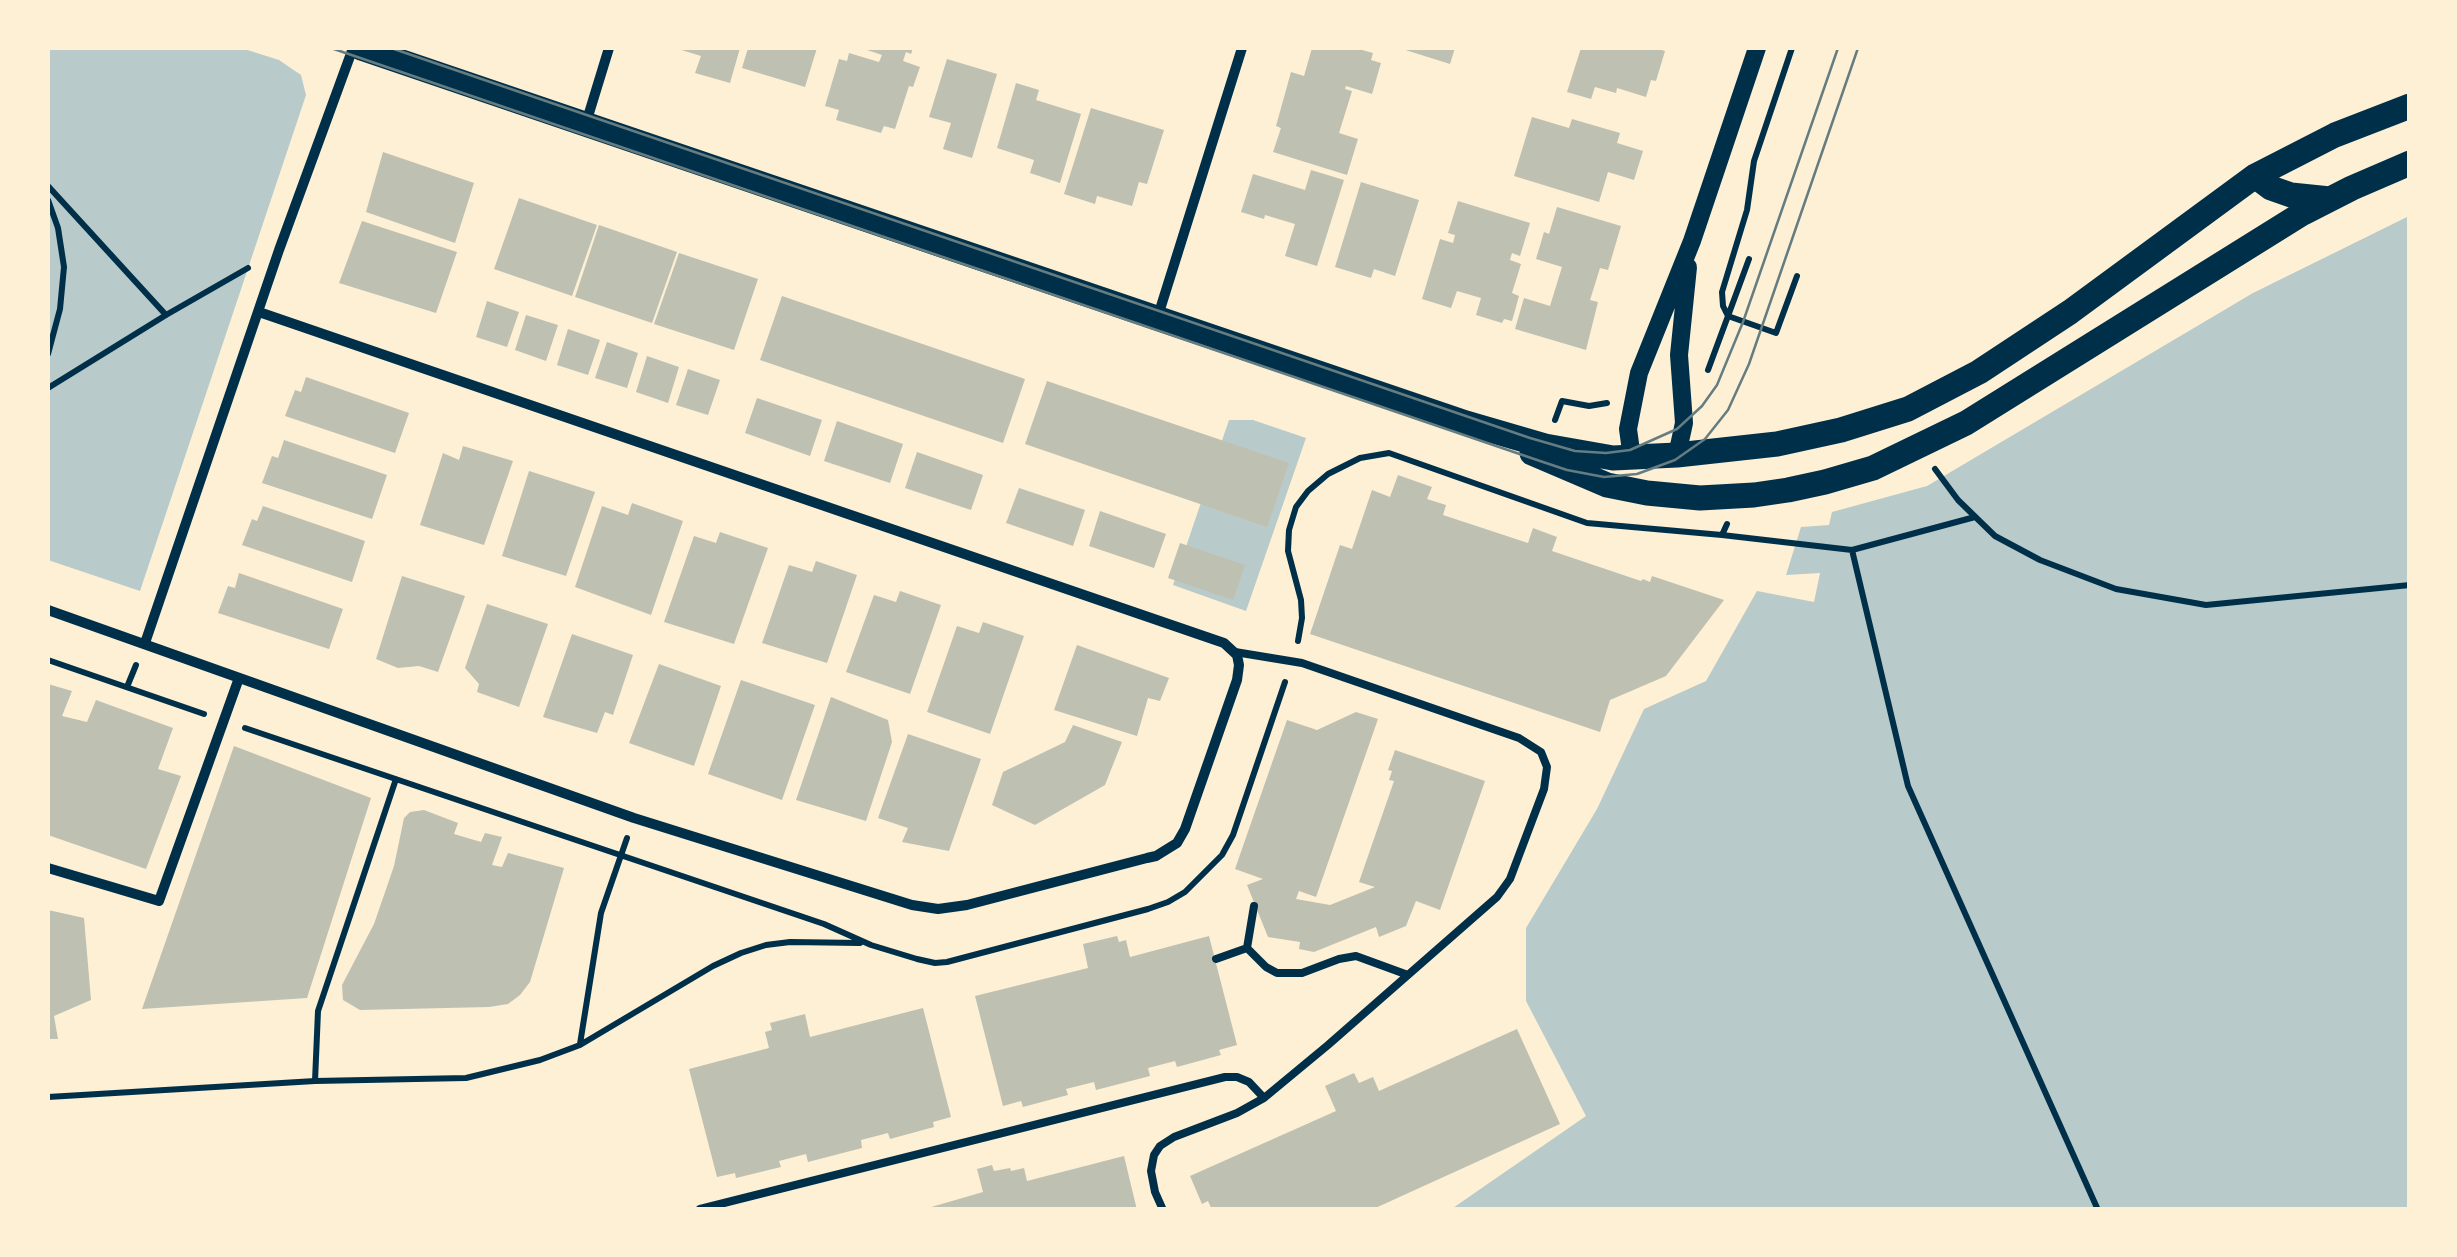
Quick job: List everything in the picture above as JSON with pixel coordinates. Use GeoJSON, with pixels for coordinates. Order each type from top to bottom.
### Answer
{"type":"FeatureCollection","features":[{"type":"Feature","properties":{"kind":"main road"},"geometry":{"type":"LineString","coordinates":[[361,48],[1466,423],[1601,458],[1677,455],[1777,444],[1841,430],[1908,408],[1979,372],[2070,312],[2255,176],[2335,135],[2410,106]]}},
{"type":"Feature","properties":{"kind":"main road"},"geometry":{"type":"LineString","coordinates":[[1466,423],[1579,475],[1652,494],[1737,497],[1826,482],[1873,468],[1966,423],[2303,213],[2410,164]]}},
{"type":"Feature","properties":{"kind":"main road"},"geometry":{"type":"LineString","coordinates":[[2255,176],[2271,188],[2291,195],[2330,199]]}},
{"type":"Feature","properties":{"kind":"main road"},"geometry":{"type":"LineString","coordinates":[[1652,494],[1668,476],[1677,455]]}},
{"type":"Feature","properties":{"kind":"main road"},"geometry":{"type":"LineString","coordinates":[[1632,458],[1652,494]]}},
{"type":"Feature","properties":{"kind":"street"},"geometry":{"type":"LineString","coordinates":[[146,643],[352,48]]}},
{"type":"Feature","properties":{"kind":"street"},"geometry":{"type":"LineString","coordinates":[[585,124],[609,48]]}},
{"type":"Feature","properties":{"kind":"street"},"geometry":{"type":"LineString","coordinates":[[1157,320],[1242,48]]}},
{"type":"Feature","properties":{"kind":"street"},"geometry":{"type":"LineString","coordinates":[[1632,458],[1628,429],[1632,397],[1649,343],[1692,241],[1756,48]]}},
{"type":"Feature","properties":{"kind":"street"},"geometry":{"type":"LineString","coordinates":[[1677,455],[1684,423],[1679,354],[1692,241]]}},
{"type":"Feature","properties":{"kind":"street"},"geometry":{"type":"LineString","coordinates":[[48,610],[634,818],[912,905],[938,909],[967,905],[1156,856],[1176,843],[1186,829],[1239,670],[1235,652],[1224,643],[259,312]]}},
{"type":"Feature","properties":{"kind":"street"},"geometry":{"type":"LineString","coordinates":[[48,868],[158,902],[239,678]]}},
{"type":"Feature","properties":{"kind":"lane"},"geometry":{"type":"LineString","coordinates":[[1163,1210],[1151,1171],[1160,1146],[1237,1114],[1264,1098],[1486,907],[1508,884],[1547,774],[1546,762],[1536,748],[1519,738],[1292,661],[1235,652]]}},
{"type":"Feature","properties":{"kind":"lane"},"geometry":{"type":"LineString","coordinates":[[1247,948],[1254,906]]}},
{"type":"Feature","properties":{"kind":"lane"},"geometry":{"type":"LineString","coordinates":[[1247,948],[1266,966],[1282,974],[1302,973],[1356,956],[1408,975]]}},
{"type":"Feature","properties":{"kind":"lane"},"geometry":{"type":"LineString","coordinates":[[1216,959],[1247,948]]}},
{"type":"Feature","properties":{"kind":"lane"},"geometry":{"type":"LineString","coordinates":[[700,1209],[1225,1077],[1244,1079],[1264,1098]]}},
{"type":"Feature","properties":{"kind":"path"},"geometry":{"type":"LineString","coordinates":[[1792,48],[1754,161],[1747,210],[1722,292],[1723,306],[1728,316],[1776,333],[1797,276]]}},
{"type":"Feature","properties":{"kind":"path"},"geometry":{"type":"LineString","coordinates":[[48,186],[166,315]]}},
{"type":"Feature","properties":{"kind":"path"},"geometry":{"type":"LineString","coordinates":[[48,200],[58,228],[64,267],[60,309],[48,354]]}},
{"type":"Feature","properties":{"kind":"path"},"geometry":{"type":"LineString","coordinates":[[48,388],[279,250]]}},
{"type":"Feature","properties":{"kind":"path"},"geometry":{"type":"LineString","coordinates":[[1680,384],[1704,376],[1748,260]]}},
{"type":"Feature","properties":{"kind":"path"},"geometry":{"type":"LineString","coordinates":[[1545,446],[1562,401],[1589,406],[1632,397]]}},
{"type":"Feature","properties":{"kind":"path"},"geometry":{"type":"LineString","coordinates":[[1920,447],[1958,500],[1995,536],[2040,560],[2116,589],[2206,605],[2410,585]]}},
{"type":"Feature","properties":{"kind":"path"},"geometry":{"type":"LineString","coordinates":[[1292,661],[1302,618],[1288,550],[1296,507],[1328,474],[1360,458],[1389,453],[1587,523],[1852,550],[1975,517]]}},
{"type":"Feature","properties":{"kind":"path"},"geometry":{"type":"LineString","coordinates":[[1722,536],[1737,497]]}},
{"type":"Feature","properties":{"kind":"path"},"geometry":{"type":"LineString","coordinates":[[1852,550],[1908,786],[2098,1210]]}},
{"type":"Feature","properties":{"kind":"path"},"geometry":{"type":"LineString","coordinates":[[48,660],[824,924],[872,945],[790,942],[741,952],[580,1045],[540,1060],[466,1078],[315,1081],[48,1097]]}},
{"type":"Feature","properties":{"kind":"path"},"geometry":{"type":"LineString","coordinates":[[315,1081],[318,1011],[396,779]]}},
{"type":"Feature","properties":{"kind":"path"},"geometry":{"type":"LineString","coordinates":[[580,1045],[602,913],[634,818]]}},
{"type":"Feature","properties":{"kind":"shaded area"},"geometry":{"type":"Polygon","coordinates":[[[48,48],[241,48],[279,60],[301,75],[306,95],[140,591],[48,560],[48,48]]]}},
{"type":"Feature","properties":{"kind":"shaded area"},"geometry":{"type":"Polygon","coordinates":[[[2409,216],[2409,1209],[1450,1210],[1586,1116],[1526,1001],[1526,928],[1597,809],[1644,709],[1706,681],[1757,591],[1814,602],[1820,573],[1786,575],[1801,527],[1829,525],[1832,512],[1927,486],[2253,293],[2409,216]]]}},
{"type":"Feature","properties":{"kind":"shaded area"},"geometry":{"type":"Polygon","coordinates":[[[1229,420],[1253,420],[1306,438],[1246,611],[1173,585],[1229,420]]]}},
{"type":"Feature","properties":{"kind":"building"},"geometry":{"type":"Polygon","coordinates":[[[675,48],[740,48],[730,83],[695,73],[701,56],[675,48]]]}},
{"type":"Feature","properties":{"kind":"building"},"geometry":{"type":"Polygon","coordinates":[[[748,48],[817,48],[805,87],[742,68],[748,48]]]}},
{"type":"Feature","properties":{"kind":"building"},"geometry":{"type":"Polygon","coordinates":[[[861,48],[913,48],[911,54],[906,52],[903,61],[920,67],[913,87],[909,86],[895,129],[884,126],[881,133],[836,120],[839,110],[825,106],[839,59],[847,61],[849,53],[879,62],[882,55],[861,48]]]}},
{"type":"Feature","properties":{"kind":"building"},"geometry":{"type":"Polygon","coordinates":[[[1312,48],[1355,48],[1373,53],[1371,60],[1381,63],[1372,94],[1346,86],[1345,89],[1352,91],[1339,133],[1358,139],[1347,175],[1273,152],[1291,72],[1304,76],[1312,48]]]}},
{"type":"Feature","properties":{"kind":"building"},"geometry":{"type":"Polygon","coordinates":[[[1399,48],[1455,48],[1450,64],[1399,48]]]}},
{"type":"Feature","properties":{"kind":"building"},"geometry":{"type":"Polygon","coordinates":[[[1581,48],[1665,51],[1656,81],[1651,80],[1646,97],[1617,88],[1616,93],[1595,87],[1591,99],[1567,92],[1581,48]]]}},
{"type":"Feature","properties":{"kind":"building"},"geometry":{"type":"Polygon","coordinates":[[[947,59],[997,74],[972,158],[943,149],[951,123],[929,117],[947,59]]]}},
{"type":"Feature","properties":{"kind":"building"},"geometry":{"type":"Polygon","coordinates":[[[1016,83],[1039,90],[1036,100],[1081,114],[1060,183],[1030,173],[1034,160],[997,148],[1016,83]]]}},
{"type":"Feature","properties":{"kind":"building"},"geometry":{"type":"Polygon","coordinates":[[[1091,108],[1164,130],[1147,184],[1139,182],[1132,206],[1097,196],[1095,204],[1064,194],[1091,108]]]}},
{"type":"Feature","properties":{"kind":"building"},"geometry":{"type":"Polygon","coordinates":[[[1532,117],[1569,128],[1572,119],[1620,133],[1617,143],[1643,151],[1634,180],[1608,172],[1599,202],[1514,176],[1532,117]]]}},
{"type":"Feature","properties":{"kind":"building"},"geometry":{"type":"Polygon","coordinates":[[[383,152],[474,183],[455,243],[366,212],[383,152]]]}},
{"type":"Feature","properties":{"kind":"building"},"geometry":{"type":"Polygon","coordinates":[[[1311,170],[1344,180],[1317,266],[1285,256],[1295,224],[1241,212],[1253,174],[1305,190],[1311,170]]]}},
{"type":"Feature","properties":{"kind":"building"},"geometry":{"type":"Polygon","coordinates":[[[1361,182],[1419,200],[1395,276],[1374,269],[1371,278],[1335,267],[1361,182]]]}},
{"type":"Feature","properties":{"kind":"building"},"geometry":{"type":"Polygon","coordinates":[[[519,198],[597,225],[572,296],[494,269],[519,198]]]}},
{"type":"Feature","properties":{"kind":"building"},"geometry":{"type":"Polygon","coordinates":[[[1458,201],[1530,223],[1520,256],[1512,253],[1510,260],[1521,264],[1512,293],[1519,296],[1512,321],[1504,319],[1502,323],[1476,315],[1481,298],[1457,291],[1451,308],[1422,299],[1440,239],[1453,243],[1455,235],[1448,233],[1458,201]]]}},
{"type":"Feature","properties":{"kind":"building"},"geometry":{"type":"Polygon","coordinates":[[[1557,207],[1621,226],[1608,270],[1600,268],[1590,300],[1598,302],[1586,350],[1515,329],[1524,298],[1550,306],[1562,267],[1536,259],[1557,207]]]}},
{"type":"Feature","properties":{"kind":"building"},"geometry":{"type":"Polygon","coordinates":[[[362,221],[457,252],[436,313],[339,283],[362,221]]]}},
{"type":"Feature","properties":{"kind":"building"},"geometry":{"type":"Polygon","coordinates":[[[599,225],[677,252],[652,323],[575,297],[599,225]]]}},
{"type":"Feature","properties":{"kind":"building"},"geometry":{"type":"Polygon","coordinates":[[[679,253],[758,279],[734,350],[654,324],[679,253]]]}},
{"type":"Feature","properties":{"kind":"building"},"geometry":{"type":"Polygon","coordinates":[[[782,296],[1025,379],[1003,443],[760,360],[782,296]]]}},
{"type":"Feature","properties":{"kind":"building"},"geometry":{"type":"Polygon","coordinates":[[[487,301],[519,312],[507,347],[476,337],[487,301]]]}},
{"type":"Feature","properties":{"kind":"building"},"geometry":{"type":"Polygon","coordinates":[[[526,315],[558,325],[546,361],[515,350],[526,315]]]}},
{"type":"Feature","properties":{"kind":"building"},"geometry":{"type":"Polygon","coordinates":[[[568,329],[600,340],[588,375],[557,365],[568,329]]]}},
{"type":"Feature","properties":{"kind":"building"},"geometry":{"type":"Polygon","coordinates":[[[607,342],[638,353],[627,388],[595,378],[607,342]]]}},
{"type":"Feature","properties":{"kind":"building"},"geometry":{"type":"Polygon","coordinates":[[[647,356],[679,367],[668,403],[636,392],[647,356]]]}},
{"type":"Feature","properties":{"kind":"building"},"geometry":{"type":"Polygon","coordinates":[[[688,369],[720,380],[708,415],[676,405],[688,369]]]}},
{"type":"Feature","properties":{"kind":"building"},"geometry":{"type":"Polygon","coordinates":[[[306,377],[409,413],[395,453],[285,416],[295,390],[301,392],[306,377]]]}},
{"type":"Feature","properties":{"kind":"building"},"geometry":{"type":"Polygon","coordinates":[[[1047,381],[1289,463],[1267,527],[1025,444],[1047,381]]]}},
{"type":"Feature","properties":{"kind":"building"},"geometry":{"type":"Polygon","coordinates":[[[757,398],[822,420],[810,456],[745,433],[757,398]]]}},
{"type":"Feature","properties":{"kind":"building"},"geometry":{"type":"Polygon","coordinates":[[[837,421],[903,444],[890,483],[824,461],[837,421]]]}},
{"type":"Feature","properties":{"kind":"building"},"geometry":{"type":"Polygon","coordinates":[[[284,440],[387,475],[372,519],[262,483],[272,456],[278,458],[284,440]]]}},
{"type":"Feature","properties":{"kind":"building"},"geometry":{"type":"Polygon","coordinates":[[[463,446],[513,461],[484,545],[420,525],[443,453],[459,460],[463,446]]]}},
{"type":"Feature","properties":{"kind":"building"},"geometry":{"type":"Polygon","coordinates":[[[917,452],[983,475],[971,510],[905,488],[917,452]]]}},
{"type":"Feature","properties":{"kind":"building"},"geometry":{"type":"Polygon","coordinates":[[[529,471],[595,492],[566,576],[502,556],[529,471]]]}},
{"type":"Feature","properties":{"kind":"building"},"geometry":{"type":"Polygon","coordinates":[[[1398,475],[1432,487],[1427,499],[1446,505],[1443,515],[1528,543],[1533,528],[1557,537],[1552,551],[1641,581],[1650,582],[1652,576],[1724,600],[1666,676],[1610,700],[1600,732],[1310,634],[1340,545],[1352,549],[1372,490],[1390,497],[1398,475]]]}},
{"type":"Feature","properties":{"kind":"building"},"geometry":{"type":"Polygon","coordinates":[[[1019,488],[1085,510],[1073,546],[1006,523],[1019,488]]]}},
{"type":"Feature","properties":{"kind":"building"},"geometry":{"type":"Polygon","coordinates":[[[632,503],[683,521],[651,615],[575,587],[602,506],[628,515],[632,503]]]}},
{"type":"Feature","properties":{"kind":"building"},"geometry":{"type":"Polygon","coordinates":[[[263,506],[365,541],[352,582],[242,545],[252,519],[257,521],[263,506]]]}},
{"type":"Feature","properties":{"kind":"building"},"geometry":{"type":"Polygon","coordinates":[[[1100,511],[1166,534],[1154,568],[1089,546],[1100,511]]]}},
{"type":"Feature","properties":{"kind":"building"},"geometry":{"type":"Polygon","coordinates":[[[720,532],[768,548],[734,644],[664,622],[694,536],[716,543],[720,532]]]}},
{"type":"Feature","properties":{"kind":"building"},"geometry":{"type":"Polygon","coordinates":[[[1180,543],[1245,565],[1233,600],[1168,578],[1180,543]]]}},
{"type":"Feature","properties":{"kind":"building"},"geometry":{"type":"Polygon","coordinates":[[[816,561],[857,575],[827,663],[762,643],[789,565],[812,572],[816,561]]]}},
{"type":"Feature","properties":{"kind":"building"},"geometry":{"type":"Polygon","coordinates":[[[239,573],[343,609],[329,649],[218,613],[228,586],[235,588],[239,573]]]}},
{"type":"Feature","properties":{"kind":"building"},"geometry":{"type":"Polygon","coordinates":[[[402,576],[465,596],[438,672],[419,666],[398,668],[376,659],[402,576]]]}},
{"type":"Feature","properties":{"kind":"building"},"geometry":{"type":"Polygon","coordinates":[[[900,591],[941,605],[910,694],[846,672],[874,595],[896,602],[900,591]]]}},
{"type":"Feature","properties":{"kind":"building"},"geometry":{"type":"Polygon","coordinates":[[[487,604],[548,624],[519,707],[477,692],[479,684],[465,668],[487,604]]]}},
{"type":"Feature","properties":{"kind":"building"},"geometry":{"type":"Polygon","coordinates":[[[983,622],[1024,636],[990,734],[927,712],[957,626],[979,633],[983,622]]]}},
{"type":"Feature","properties":{"kind":"building"},"geometry":{"type":"Polygon","coordinates":[[[572,634],[633,655],[613,715],[605,712],[597,733],[543,717],[572,634]]]}},
{"type":"Feature","properties":{"kind":"building"},"geometry":{"type":"Polygon","coordinates":[[[1077,645],[1169,678],[1160,701],[1148,698],[1137,736],[1054,710],[1077,645]]]}},
{"type":"Feature","properties":{"kind":"building"},"geometry":{"type":"Polygon","coordinates":[[[659,664],[721,686],[694,766],[629,743],[659,664]]]}},
{"type":"Feature","properties":{"kind":"building"},"geometry":{"type":"Polygon","coordinates":[[[741,680],[815,705],[782,800],[708,774],[741,680]]]}},
{"type":"Feature","properties":{"kind":"building"},"geometry":{"type":"Polygon","coordinates":[[[48,684],[72,691],[62,716],[87,722],[96,700],[173,728],[158,769],[181,776],[146,869],[48,835],[48,684]]]}},
{"type":"Feature","properties":{"kind":"building"},"geometry":{"type":"Polygon","coordinates":[[[831,697],[888,720],[892,742],[866,821],[796,800],[831,697]]]}},
{"type":"Feature","properties":{"kind":"building"},"geometry":{"type":"Polygon","coordinates":[[[1356,712],[1378,719],[1316,897],[1299,891],[1296,899],[1330,905],[1375,887],[1359,882],[1394,781],[1389,780],[1392,771],[1388,770],[1395,750],[1485,781],[1440,910],[1416,901],[1406,926],[1379,937],[1376,927],[1314,952],[1299,949],[1300,942],[1268,937],[1247,885],[1263,879],[1235,869],[1287,720],[1317,730],[1356,712]]]}},
{"type":"Feature","properties":{"kind":"building"},"geometry":{"type":"Polygon","coordinates":[[[1073,725],[1122,742],[1105,785],[1035,825],[992,805],[1003,772],[1065,742],[1073,725]]]}},
{"type":"Feature","properties":{"kind":"building"},"geometry":{"type":"Polygon","coordinates":[[[908,734],[981,759],[949,851],[902,842],[908,828],[878,818],[908,734]]]}},
{"type":"Feature","properties":{"kind":"building"},"geometry":{"type":"Polygon","coordinates":[[[234,746],[371,798],[307,998],[142,1009],[234,746]]]}},
{"type":"Feature","properties":{"kind":"building"},"geometry":{"type":"Polygon","coordinates":[[[424,810],[458,823],[454,834],[481,842],[485,833],[502,837],[492,865],[502,867],[508,853],[564,868],[530,982],[508,1004],[360,1010],[343,1000],[342,985],[374,924],[394,866],[404,818],[410,812],[424,810]]]}},
{"type":"Feature","properties":{"kind":"building"},"geometry":{"type":"Polygon","coordinates":[[[48,910],[84,918],[91,1000],[54,1016],[58,1039],[48,1039],[48,910]]]}},
{"type":"Feature","properties":{"kind":"building"},"geometry":{"type":"Polygon","coordinates":[[[1117,936],[1119,942],[1126,940],[1130,957],[1209,936],[1237,1045],[1219,1050],[1221,1055],[1177,1067],[1175,1061],[1148,1068],[1150,1076],[1096,1090],[1094,1082],[1066,1089],[1068,1095],[1023,1107],[1021,1101],[1003,1106],[975,996],[1088,968],[1083,944],[1117,936]]]}},
{"type":"Feature","properties":{"kind":"building"},"geometry":{"type":"Polygon","coordinates":[[[923,1008],[951,1117],[933,1122],[934,1127],[890,1139],[888,1133],[861,1140],[862,1148],[808,1162],[806,1154],[779,1161],[781,1167],[736,1178],[735,1173],[717,1177],[689,1069],[769,1048],[765,1032],[772,1030],[770,1023],[805,1014],[810,1037],[923,1008]]]}},
{"type":"Feature","properties":{"kind":"building"},"geometry":{"type":"Polygon","coordinates":[[[1517,1029],[1560,1124],[1371,1210],[1212,1210],[1208,1201],[1202,1204],[1190,1176],[1336,1111],[1325,1086],[1354,1073],[1359,1083],[1373,1077],[1379,1091],[1517,1029]]]}},
{"type":"Feature","properties":{"kind":"building"},"geometry":{"type":"Polygon","coordinates":[[[1124,1156],[1137,1210],[921,1210],[983,1192],[977,1169],[992,1165],[994,1171],[1024,1168],[1027,1181],[1124,1156]]]}},
{"type":"Feature","properties":{"kind":"tram line"},"geometry":{"type":"LineString","coordinates":[[331,48],[1540,461],[1604,477],[1637,474],[1675,460],[1705,439],[1728,410],[1749,364],[1858,48]]}},
{"type":"Feature","properties":{"kind":"tram line"},"geometry":{"type":"LineString","coordinates":[[391,48],[1530,438],[1575,451],[1606,453],[1630,450],[1677,429],[1702,406],[1717,385],[1743,322],[1838,48]]}}]}
